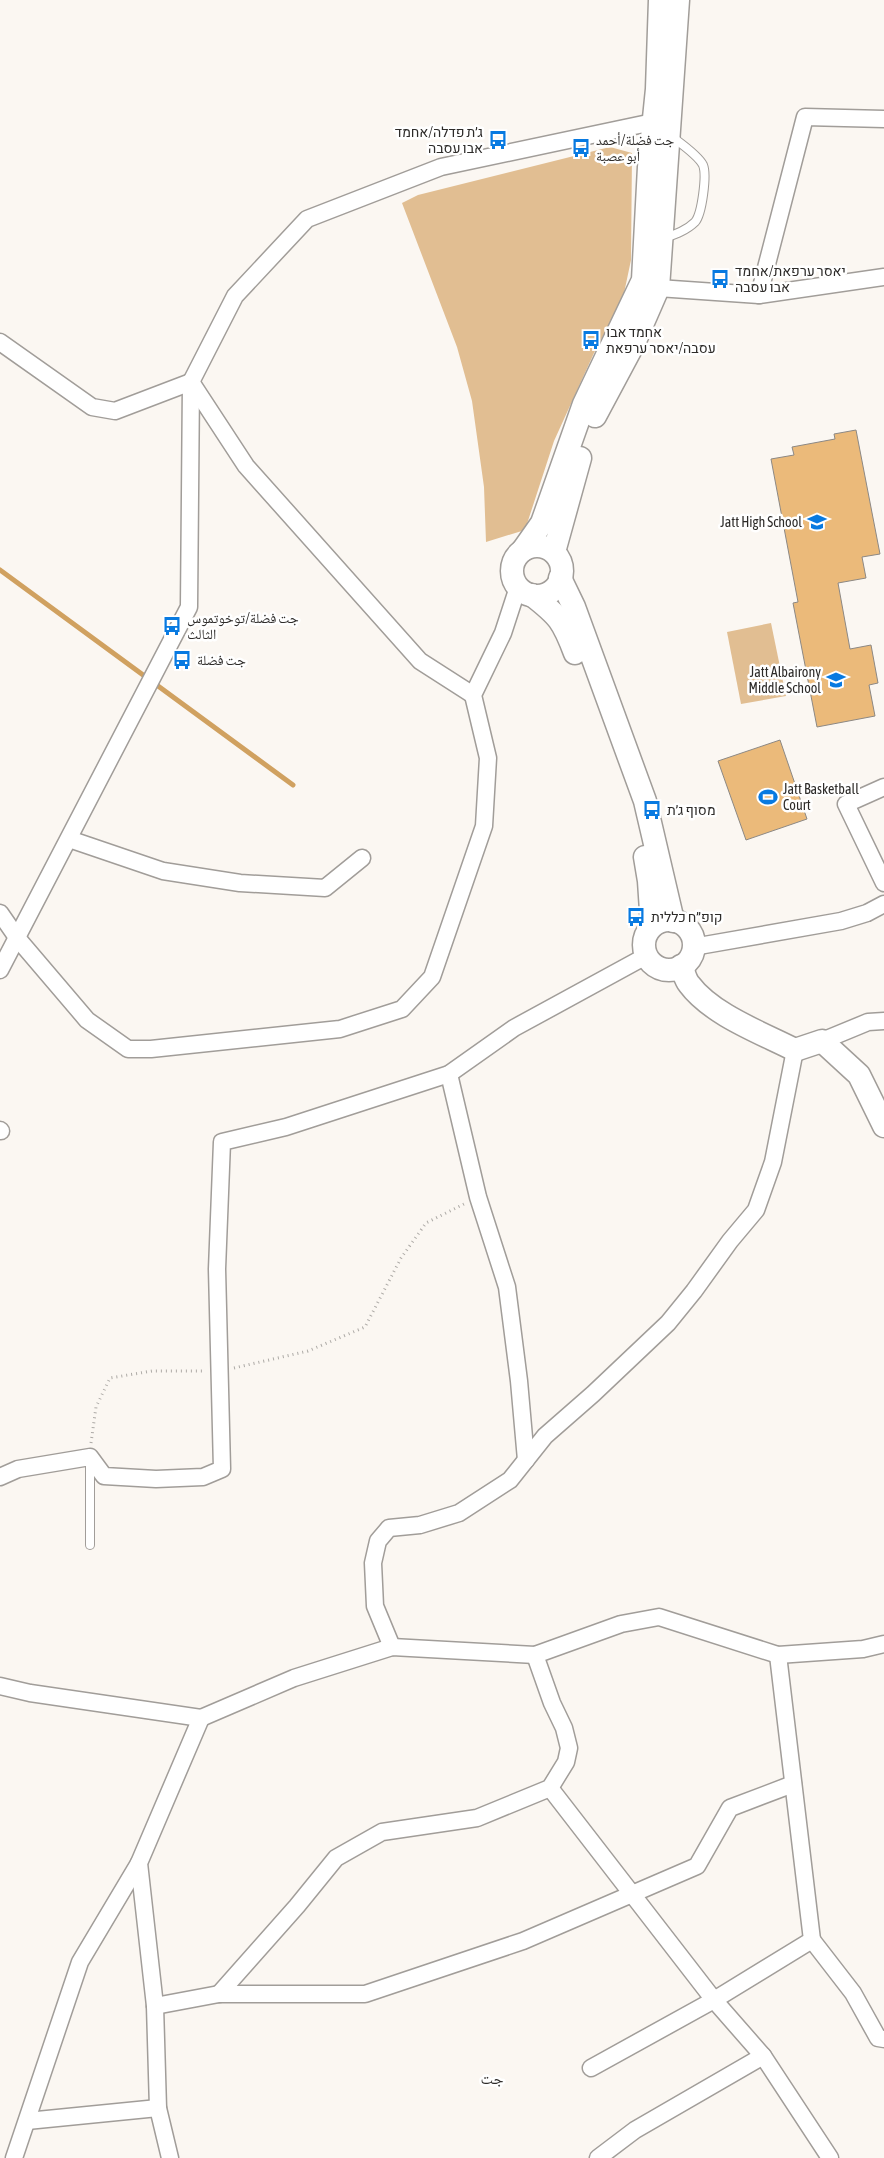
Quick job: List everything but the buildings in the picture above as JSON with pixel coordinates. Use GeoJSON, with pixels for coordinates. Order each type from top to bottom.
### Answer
{"type":"FeatureCollection","features":[{"type":"Feature","properties":{"kind":"street"},"geometry":{"type":"LineString","coordinates":[[525,591],[548,593],[555,588],[560,578],[561,566],[554,552],[575,469],[598,410],[634,343],[658,288],[663,239],[661,128],[657,89],[660,0]]}},
{"type":"Feature","properties":{"kind":"street"},"geometry":{"type":"LineString","coordinates":[[663,923],[649,881],[634,804],[566,628],[555,612],[525,591],[514,580],[512,571],[514,563],[542,522],[584,404],[643,280],[678,0]]}},
{"type":"Feature","properties":{"kind":"street"},"geometry":{"type":"LineString","coordinates":[[759,295],[805,117],[884,119]]}},
{"type":"Feature","properties":{"kind":"street"},"geometry":{"type":"LineString","coordinates":[[0,970],[18,939],[189,607],[191,382],[235,296],[307,219],[441,167],[661,128]]}},
{"type":"Feature","properties":{"kind":"street"},"geometry":{"type":"LineString","coordinates":[[658,288],[759,295],[884,277]]}},
{"type":"Feature","properties":{"kind":"street"},"geometry":{"type":"LineString","coordinates":[[0,342],[92,407],[115,410],[191,382]]}},
{"type":"Feature","properties":{"kind":"street"},"geometry":{"type":"LineString","coordinates":[[191,382],[246,466],[413,654],[420,661],[473,695]]}},
{"type":"Feature","properties":{"kind":"street"},"geometry":{"type":"LineString","coordinates":[[523,550],[539,546],[554,552]]}},
{"type":"Feature","properties":{"kind":"street"},"geometry":{"type":"LineString","coordinates":[[560,578],[574,606],[645,801],[663,923]]}},
{"type":"Feature","properties":{"kind":"street"},"geometry":{"type":"LineString","coordinates":[[0,914],[18,939],[87,1020],[128,1049],[151,1049],[340,1029],[402,1009],[432,977],[484,826],[488,758],[473,695],[525,591]]}},
{"type":"Feature","properties":{"kind":"street"},"geometry":{"type":"LineString","coordinates":[[884,787],[846,804],[884,883]]}},
{"type":"Feature","properties":{"kind":"street"},"geometry":{"type":"LineString","coordinates":[[69,839],[163,870],[249,884],[324,888],[362,858]]}},
{"type":"Feature","properties":{"kind":"street"},"geometry":{"type":"LineString","coordinates":[[693,947],[841,921],[867,914],[884,904]]}},
{"type":"Feature","properties":{"kind":"street"},"geometry":{"type":"LineString","coordinates":[[663,923],[680,923],[690,933],[693,947],[687,961],[681,966],[665,970],[651,962],[646,956],[644,940],[663,923]]}},
{"type":"Feature","properties":{"kind":"street"},"geometry":{"type":"LineString","coordinates":[[0,1477],[18,1470],[90,1457],[104,1476],[156,1479],[203,1477],[222,1469],[218,1371],[217,1269],[222,1142],[286,1127],[449,1074],[514,1028],[646,956]]}},
{"type":"Feature","properties":{"kind":"street"},"geometry":{"type":"LineString","coordinates":[[681,966],[688,983],[707,1003],[724,1014],[795,1050],[868,1022],[884,1021]]}},
{"type":"Feature","properties":{"kind":"street"},"geometry":{"type":"LineString","coordinates":[[822,1041],[859,1075],[884,1126]]}},
{"type":"Feature","properties":{"kind":"street"},"geometry":{"type":"LineString","coordinates":[[392,1647],[375,1606],[373,1563],[378,1541],[389,1528],[420,1525],[459,1513],[510,1480],[545,1436],[593,1394],[668,1323],[756,1210],[773,1162],[795,1050]]}},
{"type":"Feature","properties":{"kind":"street"},"geometry":{"type":"LineString","coordinates":[[449,1074],[478,1196],[507,1287],[520,1381],[526,1460]]}},
{"type":"Feature","properties":{"kind":"street"},"geometry":{"type":"LineString","coordinates":[[0,1686],[30,1693],[201,1718],[294,1678],[392,1647],[535,1655],[621,1624],[659,1617],[778,1655],[863,1649],[884,1644]]}},
{"type":"Feature","properties":{"kind":"street"},"geometry":{"type":"LineString","coordinates":[[219,1994],[297,1906],[336,1858],[382,1832],[477,1818],[550,1788],[566,1762],[569,1748],[564,1728],[552,1703],[535,1655]]}},
{"type":"Feature","properties":{"kind":"street"},"geometry":{"type":"LineString","coordinates":[[778,1655],[812,1940],[853,1993],[878,2038],[884,2039]]}},
{"type":"Feature","properties":{"kind":"street"},"geometry":{"type":"LineString","coordinates":[[14,2158],[80,1962],[139,1863],[201,1718]]}},
{"type":"Feature","properties":{"kind":"street"},"geometry":{"type":"LineString","coordinates":[[156,2006],[219,1994],[365,1994],[523,1941],[697,1866],[730,1808],[793,1784]]}},
{"type":"Feature","properties":{"kind":"street"},"geometry":{"type":"LineString","coordinates":[[550,1788],[714,2000],[764,2056],[830,2158]]}},
{"type":"Feature","properties":{"kind":"street"},"geometry":{"type":"LineString","coordinates":[[139,1863],[156,2006],[158,2108],[170,2158]]}},
{"type":"Feature","properties":{"kind":"street"},"geometry":{"type":"LineString","coordinates":[[591,2068],[714,2000],[812,1940]]}},
{"type":"Feature","properties":{"kind":"street"},"geometry":{"type":"LineString","coordinates":[[598,2158],[635,2130],[764,2056]]}},
{"type":"Feature","properties":{"kind":"street"},"geometry":{"type":"LineString","coordinates":[[27,2121],[158,2108]]}},
{"type":"Feature","properties":{"kind":"lane"},"geometry":{"type":"LineString","coordinates":[[661,128],[688,149],[703,165],[704,180],[703,196],[696,220],[682,232],[663,239]]}},
{"type":"Feature","properties":{"kind":"lane"},"geometry":{"type":"LineString","coordinates":[[90,1457],[90,1545]]}},
{"type":"Feature","properties":{"kind":"path"},"geometry":{"type":"LineString","coordinates":[[90,1457],[96,1407],[110,1378],[152,1371],[218,1371],[308,1351],[365,1327],[401,1258],[426,1223],[478,1196]]}},
{"type":"Feature","properties":{"kind":"shaded area"},"geometry":{"type":"Polygon","coordinates":[[[610,147],[632,153],[631,260],[623,298],[594,353],[554,441],[525,530],[486,542],[484,487],[472,401],[457,347],[402,203],[418,195],[610,147]]]}},
{"type":"Feature","properties":{"kind":"shaded area"},"geometry":{"type":"Polygon","coordinates":[[[771,623],[786,696],[741,704],[727,632],[771,623]]]}},
{"type":"Feature","properties":{"kind":"waterway"},"geometry":{"type":"LineString","coordinates":[[0,570],[293,785]]}},
{"type":"Feature","properties":{"kind":"place","name":"ג׳ת פדלה/אחמד אבו עסבה"},"geometry":{"type":"Point","coordinates":[498,140]}},
{"type":"Feature","properties":{"kind":"place","name":"جت فضلة/أحمد أبو عصبة"},"geometry":{"type":"Point","coordinates":[581,148]}},
{"type":"Feature","properties":{"kind":"place","name":"יאסר ערפאת/אחמד אבו עסבה"},"geometry":{"type":"Point","coordinates":[720,279]}},
{"type":"Feature","properties":{"kind":"place","name":"אחמד אבו עסבה/יאסר ערפאת"},"geometry":{"type":"Point","coordinates":[591,340]}},
{"type":"Feature","properties":{"kind":"place","name":"Jatt High School"},"geometry":{"type":"Point","coordinates":[817,522]}},
{"type":"Feature","properties":{"kind":"place","name":"جت فضلة/توخوتموس الثالث"},"geometry":{"type":"Point","coordinates":[172,626]}},
{"type":"Feature","properties":{"kind":"place","name":"جت فضلة"},"geometry":{"type":"Point","coordinates":[182,660]}},
{"type":"Feature","properties":{"kind":"place","name":"Jatt Albairony Middle School"},"geometry":{"type":"Point","coordinates":[836,680]}},
{"type":"Feature","properties":{"kind":"place","name":"Jatt Basketball Court"},"geometry":{"type":"Point","coordinates":[768,797]}},
{"type":"Feature","properties":{"kind":"place","name":"מסוף ג׳ת"},"geometry":{"type":"Point","coordinates":[652,810]}},
{"type":"Feature","properties":{"kind":"place","name":"קופ״ח כללית"},"geometry":{"type":"Point","coordinates":[636,917]}},
{"type":"Feature","properties":{"kind":"district","name":"جت"},"geometry":{"type":"Point","coordinates":[492,2078]}}]}
